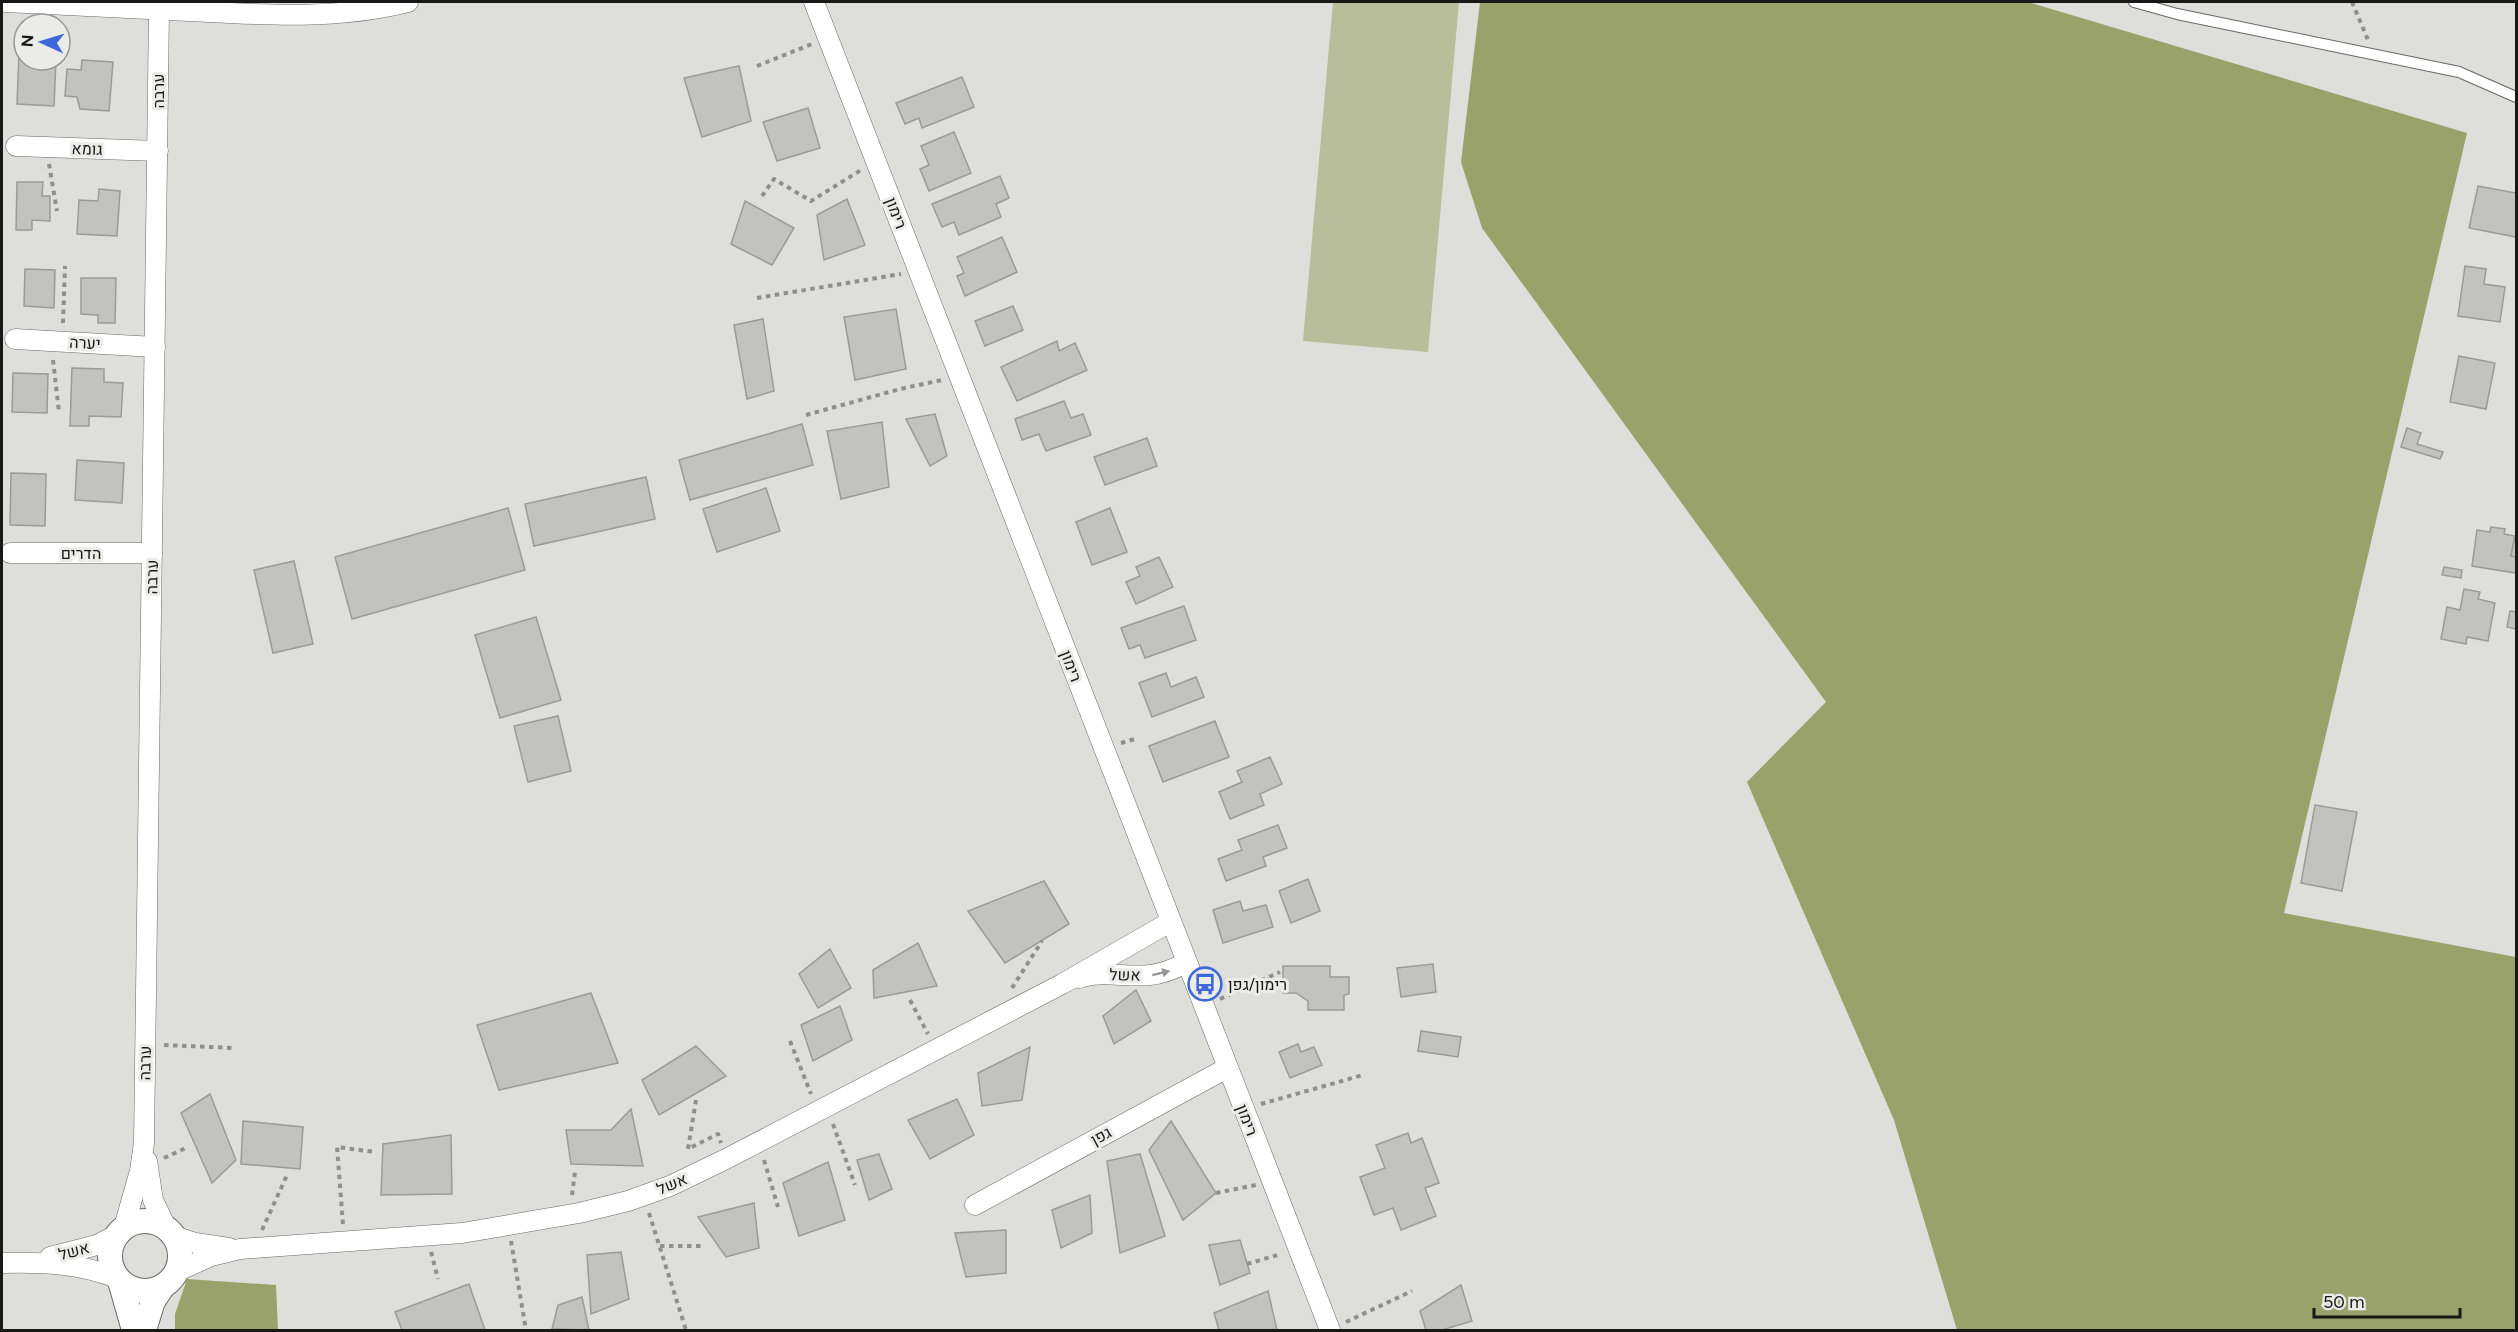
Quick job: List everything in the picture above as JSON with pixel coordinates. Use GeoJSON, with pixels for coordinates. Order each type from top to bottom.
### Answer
{"type":"FeatureCollection","features":[{"type":"Feature","properties":{"kind":"street"},"geometry":{"type":"LineString","coordinates":[[6,2],[267,16],[324,15],[408,2]]}},
{"type":"Feature","properties":{"kind":"street","name":"רימון"},"geometry":{"type":"LineString","coordinates":[[814,2],[1329,1330]]}},
{"type":"Feature","properties":{"kind":"street","name":"ערבה"},"geometry":{"type":"LineString","coordinates":[[120,1231],[140,1171],[144,1143],[159,10]]}},
{"type":"Feature","properties":{"kind":"street","name":"גומא"},"geometry":{"type":"LineString","coordinates":[[16,146],[158,151]]}},
{"type":"Feature","properties":{"kind":"street","name":"יערה"},"geometry":{"type":"LineString","coordinates":[[15,339],[155,347]]}},
{"type":"Feature","properties":{"kind":"street","name":"הדרים"},"geometry":{"type":"LineString","coordinates":[[10,553],[152,553]]}},
{"type":"Feature","properties":{"kind":"street","name":"אשל"},"geometry":{"type":"LineString","coordinates":[[170,1232],[220,1248],[247,1249],[344,1243],[509,1226],[579,1213],[643,1196],[670,1186],[758,1143],[1062,984],[1170,922]]}},
{"type":"Feature","properties":{"kind":"street","name":"אשל"},"geometry":{"type":"LineString","coordinates":[[1062,984],[1083,976],[1148,976],[1166,972],[1186,963]]}},
{"type":"Feature","properties":{"kind":"street","name":"גפן"},"geometry":{"type":"LineString","coordinates":[[975,1205],[1227,1068]]}},
{"type":"Feature","properties":{"kind":"street","name":"ערבה"},"geometry":{"type":"LineString","coordinates":[[144,1143],[153,1200],[170,1232]]}},
{"type":"Feature","properties":{"kind":"street"},"geometry":{"type":"LineString","coordinates":[[134,1330],[119,1279],[112,1268],[111,1246],[120,1231],[134,1222],[145,1220],[156,1222],[170,1232],[180,1253],[170,1279],[153,1301],[144,1330]]}},
{"type":"Feature","properties":{"kind":"street","name":"אשל"},"geometry":{"type":"LineString","coordinates":[[30,1262],[97,1245],[120,1231]]}},
{"type":"Feature","properties":{"kind":"street","name":"אשל"},"geometry":{"type":"LineString","coordinates":[[170,1279],[211,1256],[247,1249]]}},
{"type":"Feature","properties":{"kind":"street","name":"אשל"},"geometry":{"type":"LineString","coordinates":[[2,1263],[69,1264],[96,1270],[119,1279]]}},
{"type":"Feature","properties":{"kind":"street"},"geometry":{"type":"LineString","coordinates":[[119,1279],[136,1290],[145,1291],[170,1279]]}},
{"type":"Feature","properties":{"kind":"lane"},"geometry":{"type":"LineString","coordinates":[[2134,2],[2177,14],[2458,72],[2517,97]]}},
{"type":"Feature","properties":{"kind":"path"},"geometry":{"type":"LineString","coordinates":[[2352,2],[2373,55]]}},
{"type":"Feature","properties":{"kind":"path"},"geometry":{"type":"LineString","coordinates":[[757,66],[828,38]]}},
{"type":"Feature","properties":{"kind":"path"},"geometry":{"type":"LineString","coordinates":[[46,147],[57,211]]}},
{"type":"Feature","properties":{"kind":"path"},"geometry":{"type":"LineString","coordinates":[[762,196],[774,179],[811,201],[876,161]]}},
{"type":"Feature","properties":{"kind":"path"},"geometry":{"type":"LineString","coordinates":[[59,412],[57,342],[65,266]]}},
{"type":"Feature","properties":{"kind":"path"},"geometry":{"type":"LineString","coordinates":[[757,298],[919,271]]}},
{"type":"Feature","properties":{"kind":"path"},"geometry":{"type":"LineString","coordinates":[[806,415],[900,389],[959,376]]}},
{"type":"Feature","properties":{"kind":"path"},"geometry":{"type":"LineString","coordinates":[[993,1020],[1042,941]]}},
{"type":"Feature","properties":{"kind":"path"},"geometry":{"type":"LineString","coordinates":[[1203,1006],[1280,972]]}},
{"type":"Feature","properties":{"kind":"path"},"geometry":{"type":"LineString","coordinates":[[910,1000],[936,1050]]}},
{"type":"Feature","properties":{"kind":"path"},"geometry":{"type":"LineString","coordinates":[[790,1041],[855,1185]]}},
{"type":"Feature","properties":{"kind":"path"},"geometry":{"type":"LineString","coordinates":[[146,1045],[234,1048]]}},
{"type":"Feature","properties":{"kind":"path"},"geometry":{"type":"LineString","coordinates":[[1243,1109],[1363,1075]]}},
{"type":"Feature","properties":{"kind":"path"},"geometry":{"type":"LineString","coordinates":[[696,1100],[688,1149],[718,1134],[726,1159]]}},
{"type":"Feature","properties":{"kind":"path"},"geometry":{"type":"LineString","coordinates":[[758,1143],[778,1207]]}},
{"type":"Feature","properties":{"kind":"path"},"geometry":{"type":"LineString","coordinates":[[147,1165],[188,1147]]}},
{"type":"Feature","properties":{"kind":"path"},"geometry":{"type":"LineString","coordinates":[[344,1243],[337,1147],[375,1152]]}},
{"type":"Feature","properties":{"kind":"path"},"geometry":{"type":"LineString","coordinates":[[247,1249],[288,1173]]}},
{"type":"Feature","properties":{"kind":"path"},"geometry":{"type":"LineString","coordinates":[[1216,1193],[1271,1182]]}},
{"type":"Feature","properties":{"kind":"path"},"geometry":{"type":"LineString","coordinates":[[643,1196],[686,1330]]}},
{"type":"Feature","properties":{"kind":"path"},"geometry":{"type":"LineString","coordinates":[[509,1226],[526,1330]]}},
{"type":"Feature","properties":{"kind":"path"},"geometry":{"type":"LineString","coordinates":[[428,1236],[438,1279]]}},
{"type":"Feature","properties":{"kind":"path"},"geometry":{"type":"LineString","coordinates":[[660,1246],[702,1246]]}},
{"type":"Feature","properties":{"kind":"path"},"geometry":{"type":"LineString","coordinates":[[1247,1264],[1297,1249]]}},
{"type":"Feature","properties":{"kind":"path"},"geometry":{"type":"LineString","coordinates":[[1329,1330],[1412,1291]]}},
{"type":"Feature","properties":{"kind":"green space"},"geometry":{"type":"Polygon","coordinates":[[[1333,2],[1459,2],[1428,352],[1303,341],[1333,2]]]}},
{"type":"Feature","properties":{"kind":"green space"},"geometry":{"type":"Polygon","coordinates":[[[1480,2],[2028,2],[2467,133],[2284,913],[2516,957],[2516,1330],[1957,1330],[1894,1120],[1747,782],[1826,702],[1482,228],[1461,162],[1480,2]]]}},
{"type":"Feature","properties":{"kind":"green space"},"geometry":{"type":"Polygon","coordinates":[[[187,1279],[276,1285],[278,1330],[175,1330],[175,1314],[187,1279]]]}},
{"type":"Feature","properties":{"kind":"building"},"geometry":{"type":"Polygon","coordinates":[[[82,60],[113,62],[109,111],[80,109],[77,97],[65,96],[67,72],[72,72],[72,69],[81,70],[82,60]]]}},
{"type":"Feature","properties":{"kind":"building"},"geometry":{"type":"Polygon","coordinates":[[[739,66],[751,121],[702,137],[684,78],[739,66]]]}},
{"type":"Feature","properties":{"kind":"building"},"geometry":{"type":"Polygon","coordinates":[[[18,72],[55,72],[54,106],[17,104],[18,72]]]}},
{"type":"Feature","properties":{"kind":"building"},"geometry":{"type":"Polygon","coordinates":[[[962,77],[974,107],[922,128],[919,118],[905,124],[896,103],[962,77]]]}},
{"type":"Feature","properties":{"kind":"building"},"geometry":{"type":"Polygon","coordinates":[[[808,108],[820,148],[777,161],[763,122],[808,108]]]}},
{"type":"Feature","properties":{"kind":"building"},"geometry":{"type":"Polygon","coordinates":[[[954,132],[971,173],[929,191],[920,169],[929,165],[921,146],[954,132]]]}},
{"type":"Feature","properties":{"kind":"building"},"geometry":{"type":"Polygon","coordinates":[[[1000,176],[1009,198],[996,204],[1001,217],[959,235],[954,222],[942,227],[932,204],[1000,176]]]}},
{"type":"Feature","properties":{"kind":"building"},"geometry":{"type":"Polygon","coordinates":[[[17,182],[43,182],[42,196],[50,196],[50,221],[32,220],[32,230],[16,230],[17,182]]]}},
{"type":"Feature","properties":{"kind":"building"},"geometry":{"type":"Polygon","coordinates":[[[2478,186],[2516,193],[2516,237],[2469,228],[2478,186]]]}},
{"type":"Feature","properties":{"kind":"building"},"geometry":{"type":"Polygon","coordinates":[[[99,189],[120,191],[117,236],[77,234],[79,200],[98,201],[99,189]]]}},
{"type":"Feature","properties":{"kind":"building"},"geometry":{"type":"Polygon","coordinates":[[[847,199],[865,245],[824,260],[817,215],[847,199]]]}},
{"type":"Feature","properties":{"kind":"building"},"geometry":{"type":"Polygon","coordinates":[[[745,201],[794,228],[772,265],[731,244],[745,201]]]}},
{"type":"Feature","properties":{"kind":"building"},"geometry":{"type":"Polygon","coordinates":[[[1002,237],[1017,272],[965,296],[957,276],[964,273],[957,257],[1002,237]]]}},
{"type":"Feature","properties":{"kind":"building"},"geometry":{"type":"Polygon","coordinates":[[[2465,266],[2486,269],[2484,284],[2505,287],[2500,322],[2458,316],[2465,266]]]}},
{"type":"Feature","properties":{"kind":"building"},"geometry":{"type":"Polygon","coordinates":[[[25,269],[55,270],[54,308],[24,306],[25,269]]]}},
{"type":"Feature","properties":{"kind":"building"},"geometry":{"type":"Polygon","coordinates":[[[81,278],[116,278],[115,323],[98,323],[98,315],[81,314],[81,278]]]}},
{"type":"Feature","properties":{"kind":"building"},"geometry":{"type":"Polygon","coordinates":[[[1013,306],[1023,330],[985,346],[975,321],[1013,306]]]}},
{"type":"Feature","properties":{"kind":"building"},"geometry":{"type":"Polygon","coordinates":[[[896,309],[906,369],[855,380],[844,317],[896,309]]]}},
{"type":"Feature","properties":{"kind":"building"},"geometry":{"type":"Polygon","coordinates":[[[763,319],[774,391],[747,399],[734,325],[763,319]]]}},
{"type":"Feature","properties":{"kind":"building"},"geometry":{"type":"Polygon","coordinates":[[[1057,341],[1059,351],[1075,343],[1087,370],[1017,401],[1001,367],[1057,341]]]}},
{"type":"Feature","properties":{"kind":"building"},"geometry":{"type":"Polygon","coordinates":[[[2459,356],[2495,363],[2486,409],[2450,402],[2459,356]]]}},
{"type":"Feature","properties":{"kind":"building"},"geometry":{"type":"Polygon","coordinates":[[[72,368],[104,369],[104,382],[123,383],[121,417],[89,416],[89,426],[70,426],[72,368]]]}},
{"type":"Feature","properties":{"kind":"building"},"geometry":{"type":"Polygon","coordinates":[[[13,373],[48,374],[47,413],[12,412],[13,373]]]}},
{"type":"Feature","properties":{"kind":"building"},"geometry":{"type":"Polygon","coordinates":[[[1064,401],[1071,418],[1083,414],[1091,435],[1046,451],[1039,434],[1022,440],[1015,419],[1064,401]]]}},
{"type":"Feature","properties":{"kind":"building"},"geometry":{"type":"Polygon","coordinates":[[[935,414],[947,456],[930,466],[906,419],[935,414]]]}},
{"type":"Feature","properties":{"kind":"building"},"geometry":{"type":"Polygon","coordinates":[[[882,422],[889,487],[841,499],[827,431],[882,422]]]}},
{"type":"Feature","properties":{"kind":"building"},"geometry":{"type":"Polygon","coordinates":[[[802,424],[813,465],[690,500],[679,460],[802,424]]]}},
{"type":"Feature","properties":{"kind":"building"},"geometry":{"type":"Polygon","coordinates":[[[2407,428],[2421,433],[2417,444],[2443,452],[2440,459],[2401,447],[2407,428]]]}},
{"type":"Feature","properties":{"kind":"building"},"geometry":{"type":"Polygon","coordinates":[[[1147,438],[1157,466],[1105,485],[1094,457],[1147,438]]]}},
{"type":"Feature","properties":{"kind":"building"},"geometry":{"type":"Polygon","coordinates":[[[77,460],[124,463],[122,503],[75,500],[77,460]]]}},
{"type":"Feature","properties":{"kind":"building"},"geometry":{"type":"Polygon","coordinates":[[[11,473],[46,474],[45,526],[10,525],[11,473]]]}},
{"type":"Feature","properties":{"kind":"building"},"geometry":{"type":"Polygon","coordinates":[[[646,477],[655,519],[534,546],[525,504],[646,477]]]}},
{"type":"Feature","properties":{"kind":"building"},"geometry":{"type":"Polygon","coordinates":[[[766,488],[780,531],[717,552],[703,509],[766,488]]]}},
{"type":"Feature","properties":{"kind":"building"},"geometry":{"type":"Polygon","coordinates":[[[508,508],[525,570],[352,619],[335,557],[508,508]]]}},
{"type":"Feature","properties":{"kind":"building"},"geometry":{"type":"Polygon","coordinates":[[[1110,508],[1127,552],[1092,565],[1076,522],[1110,508]]]}},
{"type":"Feature","properties":{"kind":"building"},"geometry":{"type":"Polygon","coordinates":[[[2491,527],[2505,529],[2504,534],[2515,536],[2511,556],[2516,557],[2516,573],[2472,566],[2477,530],[2490,532],[2491,527]]]}},
{"type":"Feature","properties":{"kind":"building"},"geometry":{"type":"Polygon","coordinates":[[[2516,536],[2516,557],[2511,556],[2516,536]]]}},
{"type":"Feature","properties":{"kind":"building"},"geometry":{"type":"Polygon","coordinates":[[[1159,557],[1173,587],[1136,604],[1126,582],[1140,576],[1136,567],[1159,557]]]}},
{"type":"Feature","properties":{"kind":"building"},"geometry":{"type":"Polygon","coordinates":[[[294,561],[313,644],[273,653],[254,570],[294,561]]]}},
{"type":"Feature","properties":{"kind":"building"},"geometry":{"type":"Polygon","coordinates":[[[2444,567],[2462,570],[2461,578],[2442,575],[2444,567]]]}},
{"type":"Feature","properties":{"kind":"building"},"geometry":{"type":"Polygon","coordinates":[[[2464,589],[2480,592],[2478,599],[2495,603],[2488,641],[2467,637],[2466,644],[2441,639],[2447,607],[2460,610],[2464,589]]]}},
{"type":"Feature","properties":{"kind":"building"},"geometry":{"type":"Polygon","coordinates":[[[1184,606],[1196,640],[1145,658],[1140,645],[1129,649],[1121,628],[1184,606]]]}},
{"type":"Feature","properties":{"kind":"building"},"geometry":{"type":"Polygon","coordinates":[[[2510,611],[2516,612],[2516,629],[2507,627],[2510,611]]]}},
{"type":"Feature","properties":{"kind":"building"},"geometry":{"type":"Polygon","coordinates":[[[536,617],[561,700],[500,718],[475,635],[536,617]]]}},
{"type":"Feature","properties":{"kind":"building"},"geometry":{"type":"Polygon","coordinates":[[[1166,673],[1171,687],[1196,677],[1204,697],[1152,717],[1139,683],[1166,673]]]}},
{"type":"Feature","properties":{"kind":"building"},"geometry":{"type":"Polygon","coordinates":[[[558,716],[571,771],[528,782],[514,726],[558,716]]]}},
{"type":"Feature","properties":{"kind":"building"},"geometry":{"type":"Polygon","coordinates":[[[1215,721],[1229,757],[1163,782],[1149,746],[1215,721]]]}},
{"type":"Feature","properties":{"kind":"building"},"geometry":{"type":"Polygon","coordinates":[[[1270,757],[1282,784],[1260,794],[1264,805],[1230,819],[1219,792],[1242,782],[1237,771],[1270,757]]]}},
{"type":"Feature","properties":{"kind":"building"},"geometry":{"type":"Polygon","coordinates":[[[2315,805],[2357,812],[2342,891],[2301,883],[2315,805]]]}},
{"type":"Feature","properties":{"kind":"building"},"geometry":{"type":"Polygon","coordinates":[[[1278,825],[1287,848],[1263,857],[1266,866],[1226,881],[1218,859],[1242,850],[1238,840],[1278,825]]]}},
{"type":"Feature","properties":{"kind":"building"},"geometry":{"type":"Polygon","coordinates":[[[1308,879],[1320,911],[1291,923],[1279,891],[1308,879]]]}},
{"type":"Feature","properties":{"kind":"building"},"geometry":{"type":"Polygon","coordinates":[[[1044,881],[1069,924],[1005,963],[968,911],[1044,881]]]}},
{"type":"Feature","properties":{"kind":"building"},"geometry":{"type":"Polygon","coordinates":[[[1240,901],[1243,911],[1266,905],[1273,927],[1223,943],[1213,910],[1240,901]]]}},
{"type":"Feature","properties":{"kind":"building"},"geometry":{"type":"Polygon","coordinates":[[[918,943],[937,986],[874,998],[873,970],[918,943]]]}},
{"type":"Feature","properties":{"kind":"building"},"geometry":{"type":"Polygon","coordinates":[[[830,949],[851,988],[818,1008],[799,974],[830,949]]]}},
{"type":"Feature","properties":{"kind":"building"},"geometry":{"type":"Polygon","coordinates":[[[1433,964],[1436,992],[1401,997],[1397,968],[1433,964]]]}},
{"type":"Feature","properties":{"kind":"building"},"geometry":{"type":"Polygon","coordinates":[[[1283,966],[1330,966],[1330,977],[1349,977],[1349,994],[1344,995],[1344,1010],[1308,1010],[1308,1001],[1296,993],[1283,993],[1283,966]]]}},
{"type":"Feature","properties":{"kind":"building"},"geometry":{"type":"Polygon","coordinates":[[[1136,990],[1151,1021],[1114,1044],[1103,1016],[1136,990]]]}},
{"type":"Feature","properties":{"kind":"building"},"geometry":{"type":"Polygon","coordinates":[[[591,993],[618,1063],[499,1090],[477,1025],[591,993]]]}},
{"type":"Feature","properties":{"kind":"building"},"geometry":{"type":"Polygon","coordinates":[[[840,1006],[852,1040],[813,1061],[801,1025],[840,1006]]]}},
{"type":"Feature","properties":{"kind":"building"},"geometry":{"type":"Polygon","coordinates":[[[1421,1031],[1461,1037],[1458,1057],[1418,1051],[1421,1031]]]}},
{"type":"Feature","properties":{"kind":"building"},"geometry":{"type":"Polygon","coordinates":[[[1298,1044],[1301,1052],[1314,1047],[1322,1065],[1290,1078],[1279,1052],[1298,1044]]]}},
{"type":"Feature","properties":{"kind":"building"},"geometry":{"type":"Polygon","coordinates":[[[696,1046],[726,1076],[659,1115],[642,1080],[696,1046]]]}},
{"type":"Feature","properties":{"kind":"building"},"geometry":{"type":"Polygon","coordinates":[[[1030,1047],[1022,1100],[982,1106],[978,1073],[1030,1047]]]}},
{"type":"Feature","properties":{"kind":"building"},"geometry":{"type":"Polygon","coordinates":[[[210,1094],[236,1160],[212,1183],[181,1113],[210,1094]]]}},
{"type":"Feature","properties":{"kind":"building"},"geometry":{"type":"Polygon","coordinates":[[[957,1099],[974,1135],[930,1159],[908,1120],[957,1099]]]}},
{"type":"Feature","properties":{"kind":"building"},"geometry":{"type":"Polygon","coordinates":[[[631,1109],[643,1166],[571,1164],[566,1130],[611,1130],[631,1109]]]}},
{"type":"Feature","properties":{"kind":"building"},"geometry":{"type":"Polygon","coordinates":[[[243,1121],[303,1127],[300,1169],[241,1164],[243,1121]]]}},
{"type":"Feature","properties":{"kind":"building"},"geometry":{"type":"Polygon","coordinates":[[[1171,1121],[1216,1193],[1183,1220],[1149,1150],[1171,1121]]]}},
{"type":"Feature","properties":{"kind":"building"},"geometry":{"type":"Polygon","coordinates":[[[1408,1133],[1411,1143],[1422,1138],[1439,1183],[1425,1188],[1436,1216],[1401,1230],[1393,1208],[1374,1215],[1360,1177],[1385,1168],[1376,1145],[1408,1133]]]}},
{"type":"Feature","properties":{"kind":"building"},"geometry":{"type":"Polygon","coordinates":[[[451,1135],[452,1194],[381,1195],[383,1144],[451,1135]]]}},
{"type":"Feature","properties":{"kind":"building"},"geometry":{"type":"Polygon","coordinates":[[[879,1154],[892,1189],[869,1200],[857,1160],[879,1154]]]}},
{"type":"Feature","properties":{"kind":"building"},"geometry":{"type":"Polygon","coordinates":[[[1140,1154],[1165,1236],[1120,1253],[1107,1161],[1140,1154]]]}},
{"type":"Feature","properties":{"kind":"building"},"geometry":{"type":"Polygon","coordinates":[[[828,1162],[845,1220],[799,1236],[783,1183],[828,1162]]]}},
{"type":"Feature","properties":{"kind":"building"},"geometry":{"type":"Polygon","coordinates":[[[1090,1195],[1092,1233],[1061,1248],[1052,1210],[1090,1195]]]}},
{"type":"Feature","properties":{"kind":"building"},"geometry":{"type":"Polygon","coordinates":[[[754,1203],[759,1248],[726,1257],[698,1217],[754,1203]]]}},
{"type":"Feature","properties":{"kind":"building"},"geometry":{"type":"Polygon","coordinates":[[[1006,1230],[1006,1273],[966,1277],[955,1233],[1006,1230]]]}},
{"type":"Feature","properties":{"kind":"building"},"geometry":{"type":"Polygon","coordinates":[[[1240,1240],[1250,1273],[1220,1285],[1209,1245],[1240,1240]]]}},
{"type":"Feature","properties":{"kind":"building"},"geometry":{"type":"Polygon","coordinates":[[[621,1252],[629,1299],[591,1314],[587,1255],[621,1252]]]}},
{"type":"Feature","properties":{"kind":"building"},"geometry":{"type":"Polygon","coordinates":[[[469,1284],[485,1330],[402,1330],[395,1312],[469,1284]]]}},
{"type":"Feature","properties":{"kind":"building"},"geometry":{"type":"Polygon","coordinates":[[[1461,1285],[1472,1321],[1442,1330],[1426,1330],[1420,1311],[1461,1285]]]}},
{"type":"Feature","properties":{"kind":"building"},"geometry":{"type":"Polygon","coordinates":[[[1268,1291],[1277,1330],[1219,1330],[1214,1313],[1268,1291]]]}},
{"type":"Feature","properties":{"kind":"building"},"geometry":{"type":"Polygon","coordinates":[[[582,1297],[589,1330],[552,1329],[558,1305],[582,1297]]]}},
{"type":"Feature","properties":{"kind":"place","name":"רימון/גפן"},"geometry":{"type":"Point","coordinates":[1205,984]}}]}
